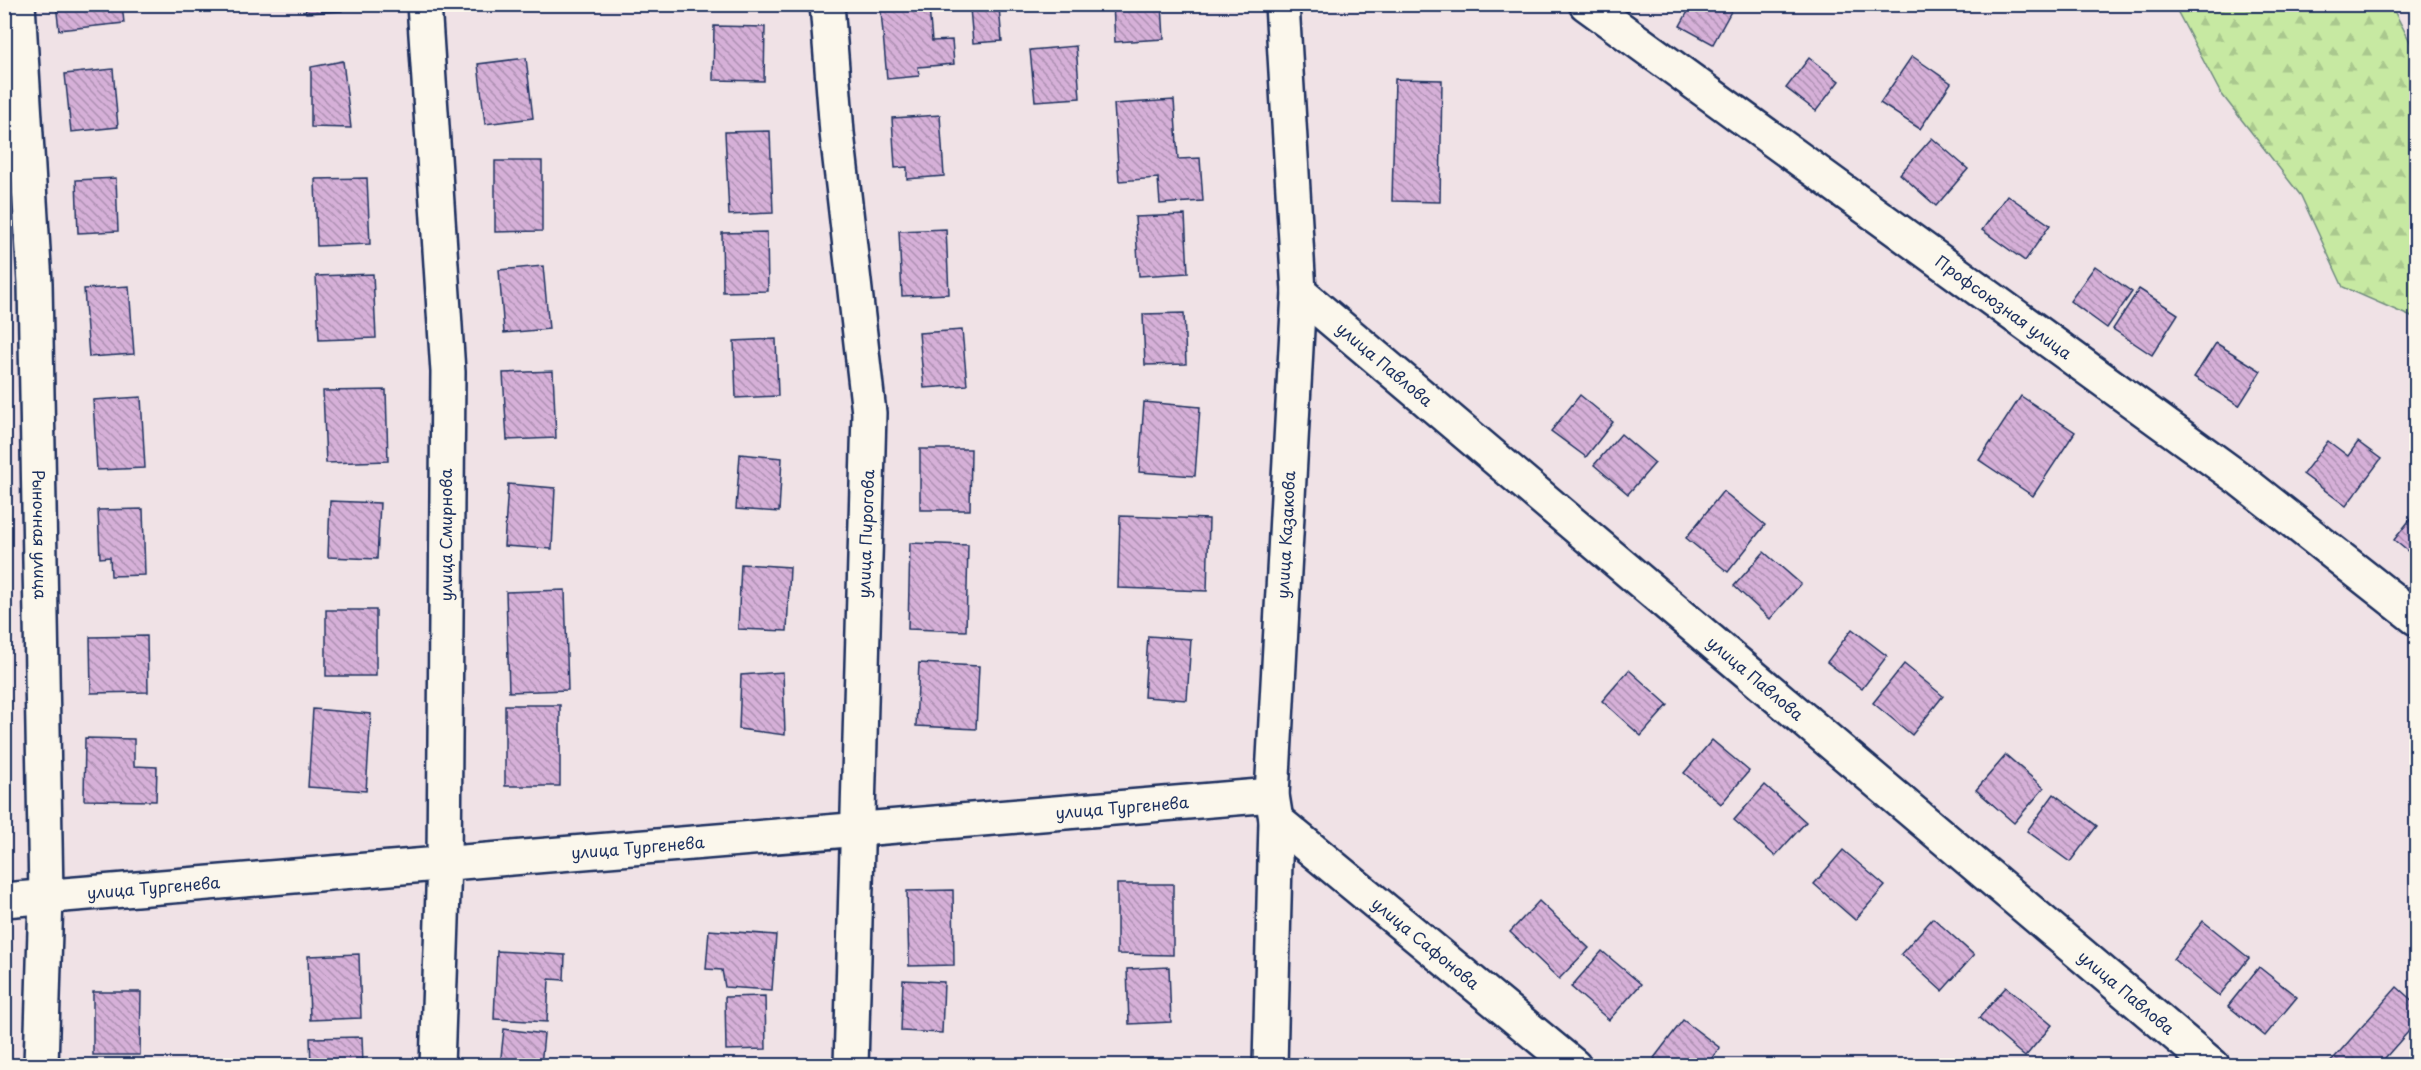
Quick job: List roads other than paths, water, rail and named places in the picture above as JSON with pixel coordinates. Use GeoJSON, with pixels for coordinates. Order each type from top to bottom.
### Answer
{"type":"FeatureCollection","features":[{"type":"Feature","properties":{"kind":"street","name":"Рыночная улица"},"geometry":{"type":"LineString","coordinates":[[18,4],[35,283],[46,896],[41,1065]]}},
{"type":"Feature","properties":{"kind":"street","name":"улица Смирнова"},"geometry":{"type":"LineString","coordinates":[[424,4],[448,372],[444,862],[437,1065]]}},
{"type":"Feature","properties":{"kind":"street","name":"улица Пирогова"},"geometry":{"type":"LineString","coordinates":[[827,4],[837,133],[869,412],[851,1065]]}},
{"type":"Feature","properties":{"kind":"street","name":"улица Казакова"},"geometry":{"type":"LineString","coordinates":[[1270,1065],[1274,808],[1299,292],[1282,4]]}},
{"type":"Feature","properties":{"kind":"street","name":"Профсоюзная улица"},"geometry":{"type":"LineString","coordinates":[[1586,4],[2241,480],[2416,618]]}},
{"type":"Feature","properties":{"kind":"street","name":"улица Павлова"},"geometry":{"type":"LineString","coordinates":[[1299,292],[2213,1065]]}},
{"type":"Feature","properties":{"kind":"street","name":"улица Тургенева"},"geometry":{"type":"LineString","coordinates":[[4,900],[857,828],[1274,808]]}},
{"type":"Feature","properties":{"kind":"street","name":"улица Сафонова"},"geometry":{"type":"LineString","coordinates":[[1274,808],[1574,1065]]}}]}
